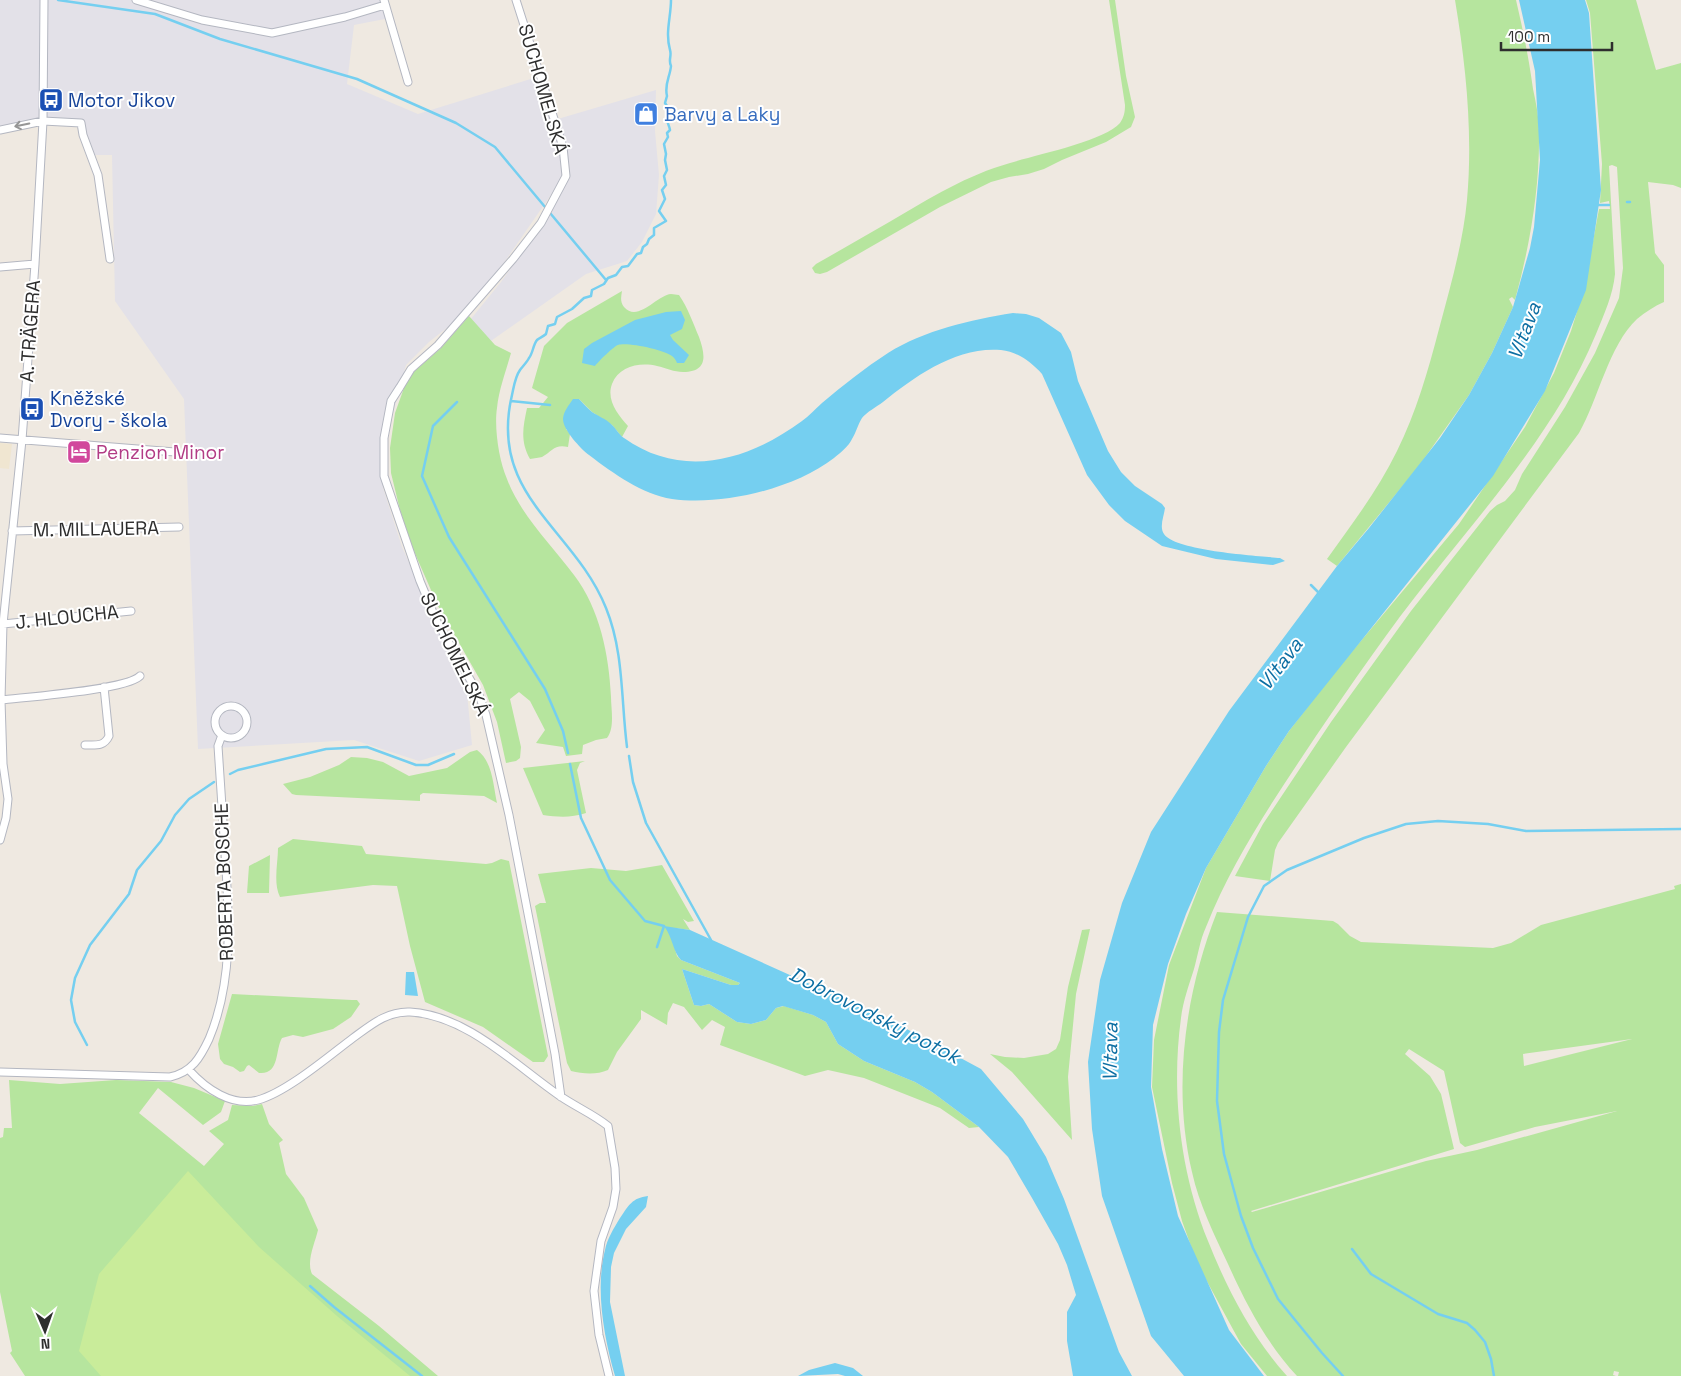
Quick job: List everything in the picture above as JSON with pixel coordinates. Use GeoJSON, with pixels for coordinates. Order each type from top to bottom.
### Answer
{"type":"FeatureCollection","features":[{"type":"Feature","properties":{"kind":"street"},"geometry":{"type":"LineString","coordinates":[[136,0],[202,20],[272,34],[326,22],[385,2],[408,82]]}},
{"type":"Feature","properties":{"kind":"street","name":"SUCHOMELSKÁ"},"geometry":{"type":"LineString","coordinates":[[516,0],[563,146],[566,176],[548,211],[502,273],[438,345],[411,370],[391,401],[384,438],[384,476],[420,581],[437,622],[479,696],[486,715],[509,815],[555,1054],[561,1097]]}},
{"type":"Feature","properties":{"kind":"street","name":"A. TRÄGERA"},"geometry":{"type":"LineString","coordinates":[[0,840],[6,818],[8,799],[2,776],[3,624],[22,440],[35,264],[43,120],[44,2]]}},
{"type":"Feature","properties":{"kind":"street"},"geometry":{"type":"LineString","coordinates":[[0,130],[43,120],[81,123],[83,135],[98,175],[110,259]]}},
{"type":"Feature","properties":{"kind":"street"},"geometry":{"type":"LineString","coordinates":[[0,268],[35,264]]}},
{"type":"Feature","properties":{"kind":"street"},"geometry":{"type":"LineString","coordinates":[[0,438],[175,452]]}},
{"type":"Feature","properties":{"kind":"street","name":"M. MILLAUERA"},"geometry":{"type":"LineString","coordinates":[[12,531],[179,527]]}},
{"type":"Feature","properties":{"kind":"street","name":"J. HLOUCHA"},"geometry":{"type":"LineString","coordinates":[[3,624],[131,611]]}},
{"type":"Feature","properties":{"kind":"street"},"geometry":{"type":"LineString","coordinates":[[1,700],[104,687],[136,681],[140,676]]}},
{"type":"Feature","properties":{"kind":"street"},"geometry":{"type":"LineString","coordinates":[[85,745],[101,745],[106,742],[109,736],[104,687]]}},
{"type":"Feature","properties":{"kind":"street","name":"ROBERTA BOSCHE"},"geometry":{"type":"LineString","coordinates":[[228,707],[238,708],[245,716],[246,726],[244,731],[240,735],[231,738],[222,735],[216,727],[216,716],[228,707]]}},
{"type":"Feature","properties":{"kind":"street","name":"ROBERTA BOSCHE"},"geometry":{"type":"LineString","coordinates":[[189,1070],[201,1056],[213,1029],[222,998],[226,968],[228,910],[218,746],[222,735]]}},
{"type":"Feature","properties":{"kind":"street"},"geometry":{"type":"LineString","coordinates":[[0,1072],[170,1077],[180,1075],[189,1070],[200,1083],[220,1094],[235,1100],[257,1100],[275,1093],[302,1076],[386,1015],[408,1012],[431,1014],[453,1023],[496,1047],[561,1097],[608,1126],[616,1189],[613,1207],[601,1241],[594,1291],[599,1335],[609,1376]]}},
{"type":"Feature","properties":{"kind":"shaded area"},"geometry":{"type":"Polygon","coordinates":[[[0,0],[386,0],[390,18],[354,25],[347,84],[418,114],[537,77],[551,121],[656,90],[655,131],[659,175],[656,214],[642,242],[627,261],[586,274],[488,343],[470,320],[501,282],[542,225],[564,176],[492,280],[453,323],[429,342],[406,365],[384,447],[383,488],[402,547],[446,645],[458,658],[466,683],[472,745],[419,761],[354,740],[198,749],[184,399],[115,301],[112,155],[92,155],[83,121],[35,119],[0,126],[0,0]]]}},
{"type":"Feature","properties":{"kind":"shaded area"},"geometry":{"type":"Polygon","coordinates":[[[0,443],[12,444],[9,469],[0,468],[0,443]]]}},
{"type":"Feature","properties":{"kind":"green space"},"geometry":{"type":"Polygon","coordinates":[[[1109,0],[1115,0],[1126,76],[1135,117],[1131,127],[1106,142],[1044,169],[991,182],[940,207],[827,272],[815,273],[812,268],[816,264],[934,196],[964,181],[994,168],[1069,147],[1100,136],[1112,130],[1120,123],[1125,105],[1109,0]]]}},
{"type":"Feature","properties":{"kind":"green space"},"geometry":{"type":"Polygon","coordinates":[[[1455,0],[1516,0],[1528,56],[1539,126],[1536,195],[1525,258],[1515,300],[1512,297],[1509,299],[1513,307],[1492,353],[1469,395],[1419,466],[1337,566],[1327,559],[1382,479],[1410,422],[1421,392],[1452,282],[1459,249],[1467,200],[1469,125],[1465,75],[1455,0]]]}},
{"type":"Feature","properties":{"kind":"green space"},"geometry":{"type":"Polygon","coordinates":[[[1586,0],[1636,0],[1656,70],[1681,63],[1681,188],[1673,185],[1648,182],[1655,253],[1664,265],[1664,302],[1643,314],[1627,330],[1611,358],[1579,433],[1346,747],[1278,843],[1270,881],[1235,876],[1263,824],[1331,722],[1411,611],[1490,511],[1505,501],[1515,490],[1522,474],[1565,407],[1595,353],[1619,298],[1623,268],[1617,167],[1609,166],[1614,282],[1605,312],[1580,368],[1563,400],[1522,462],[1386,636],[1316,736],[1271,805],[1242,852],[1217,901],[1202,937],[1183,1005],[1178,1046],[1178,1102],[1180,1131],[1191,1187],[1198,1215],[1232,1295],[1252,1329],[1287,1376],[1267,1376],[1241,1344],[1197,1263],[1182,1221],[1172,1183],[1152,1087],[1154,1040],[1169,965],[1206,868],[1266,766],[1289,731],[1334,673],[1459,524],[1525,427],[1554,373],[1571,331],[1584,289],[1599,209],[1610,209],[1609,201],[1600,203],[1602,164],[1590,13],[1586,0]]]}},
{"type":"Feature","properties":{"kind":"green space"},"geometry":{"type":"Polygon","coordinates":[[[622,291],[621,299],[624,307],[629,311],[635,312],[671,294],[679,295],[688,310],[701,343],[703,361],[701,365],[697,369],[683,372],[650,365],[637,365],[625,369],[615,378],[611,390],[614,407],[628,426],[622,437],[612,425],[592,412],[579,399],[566,429],[570,434],[568,447],[560,446],[542,457],[530,459],[524,440],[527,408],[539,408],[548,397],[532,388],[544,346],[567,323],[622,291]]]}},
{"type":"Feature","properties":{"kind":"green space"},"geometry":{"type":"Polygon","coordinates":[[[469,316],[495,345],[511,353],[499,394],[496,416],[498,444],[507,479],[528,517],[583,588],[597,617],[602,633],[610,681],[611,729],[607,738],[583,745],[582,754],[566,756],[563,747],[536,743],[545,730],[530,701],[519,692],[510,699],[521,747],[520,758],[506,763],[497,722],[483,685],[438,606],[413,549],[400,510],[391,473],[390,448],[395,413],[408,377],[441,348],[469,316]]]}},
{"type":"Feature","properties":{"kind":"green space"},"geometry":{"type":"Polygon","coordinates":[[[477,750],[489,767],[497,803],[484,796],[423,793],[420,795],[420,801],[296,795],[292,794],[283,784],[310,777],[339,765],[351,757],[383,762],[409,776],[447,768],[470,752],[477,750]]]}},
{"type":"Feature","properties":{"kind":"green space"},"geometry":{"type":"Polygon","coordinates":[[[585,761],[580,763],[577,770],[586,813],[564,817],[543,815],[523,768],[585,761]]]}},
{"type":"Feature","properties":{"kind":"green space"},"geometry":{"type":"Polygon","coordinates":[[[293,839],[362,846],[366,854],[486,864],[501,859],[509,861],[548,1056],[544,1062],[533,1062],[483,1027],[425,1002],[397,886],[373,885],[280,897],[276,879],[278,848],[293,839]]]}},
{"type":"Feature","properties":{"kind":"green space"},"geometry":{"type":"Polygon","coordinates":[[[270,855],[269,893],[247,893],[249,866],[270,855]]]}},
{"type":"Feature","properties":{"kind":"green space"},"geometry":{"type":"Polygon","coordinates":[[[662,865],[694,921],[688,922],[683,919],[690,930],[675,928],[671,935],[677,956],[681,960],[740,983],[738,985],[731,985],[682,969],[694,1005],[709,1004],[737,1022],[751,1024],[766,1020],[776,1008],[784,1006],[813,1015],[826,1022],[838,1044],[864,1061],[915,1082],[932,1092],[979,1127],[969,1128],[940,1108],[864,1078],[828,1070],[805,1076],[720,1045],[725,1027],[712,1020],[702,1030],[684,1007],[673,1003],[668,1013],[667,1025],[641,1010],[641,1019],[617,1052],[608,1070],[590,1074],[571,1071],[567,1063],[535,906],[540,903],[546,903],[538,874],[591,868],[626,871],[662,865]]]}},
{"type":"Feature","properties":{"kind":"green space"},"geometry":{"type":"Polygon","coordinates":[[[1681,884],[1681,1376],[1618,1376],[1619,1372],[1614,1371],[1613,1375],[1616,1376],[1297,1376],[1267,1337],[1235,1279],[1212,1230],[1199,1196],[1186,1140],[1183,1107],[1185,1040],[1197,975],[1217,912],[1333,921],[1350,936],[1361,942],[1493,948],[1511,943],[1541,925],[1675,889],[1674,886],[1681,884]],[[1632,1039],[1523,1054],[1524,1066],[1632,1039]],[[1409,1049],[1405,1054],[1430,1076],[1441,1094],[1454,1149],[1252,1212],[1426,1161],[1477,1150],[1617,1111],[1535,1127],[1465,1147],[1460,1143],[1444,1071],[1409,1049]]]}},
{"type":"Feature","properties":{"kind":"green space"},"geometry":{"type":"Polygon","coordinates":[[[1090,929],[1076,994],[1068,1077],[1072,1140],[1012,1072],[990,1054],[1024,1058],[1048,1054],[1056,1049],[1060,1040],[1068,987],[1082,930],[1090,929]]]}},
{"type":"Feature","properties":{"kind":"green space"},"geometry":{"type":"Polygon","coordinates":[[[232,994],[357,1000],[360,1004],[351,1017],[333,1029],[303,1037],[293,1035],[282,1038],[274,1066],[266,1073],[259,1073],[249,1065],[244,1071],[240,1072],[224,1064],[220,1059],[218,1044],[232,994]]]}},
{"type":"Feature","properties":{"kind":"green space"},"geometry":{"type":"Polygon","coordinates":[[[9,1080],[60,1084],[116,1080],[171,1082],[194,1088],[225,1101],[221,1112],[203,1125],[158,1088],[139,1113],[204,1166],[224,1144],[209,1131],[228,1120],[232,1105],[253,1106],[262,1104],[269,1124],[283,1140],[279,1143],[286,1174],[304,1198],[318,1230],[310,1258],[312,1274],[379,1326],[438,1376],[25,1376],[10,1353],[12,1351],[0,1292],[0,1138],[3,1137],[4,1128],[12,1128],[9,1080]]]}},
{"type":"Feature","properties":{"kind":"green space"},"geometry":{"type":"Polygon","coordinates":[[[188,1171],[259,1247],[337,1316],[410,1376],[101,1376],[79,1351],[99,1274],[188,1171]]]}},
{"type":"Feature","properties":{"kind":"water","name":"Vltava"},"geometry":{"type":"Polygon","coordinates":[[[1519,0],[1585,0],[1589,13],[1601,190],[1586,290],[1545,391],[1493,476],[1289,731],[1266,766],[1206,868],[1186,914],[1168,964],[1153,1025],[1151,1087],[1162,1149],[1178,1216],[1229,1330],[1264,1376],[1184,1376],[1151,1336],[1102,1196],[1092,1129],[1088,1062],[1100,980],[1122,903],[1151,832],[1229,711],[1337,566],[1440,438],[1469,395],[1492,353],[1513,307],[1534,227],[1540,160],[1535,71],[1519,0]]]}},
{"type":"Feature","properties":{"kind":"water"},"geometry":{"type":"Polygon","coordinates":[[[681,311],[685,320],[682,329],[670,335],[689,355],[684,363],[677,363],[672,356],[662,351],[623,344],[613,348],[595,366],[582,363],[584,349],[635,320],[666,312],[681,311]]]}},
{"type":"Feature","properties":{"kind":"water"},"geometry":{"type":"Polygon","coordinates":[[[1013,313],[1039,318],[1061,333],[1071,352],[1078,381],[1108,451],[1121,472],[1135,486],[1165,508],[1162,525],[1164,534],[1171,540],[1200,549],[1280,558],[1285,561],[1273,565],[1216,559],[1162,546],[1125,521],[1109,505],[1087,475],[1042,374],[1024,358],[1007,351],[985,350],[969,353],[953,358],[923,373],[866,414],[847,447],[818,469],[778,486],[757,493],[735,497],[692,501],[672,499],[650,493],[618,476],[589,455],[573,439],[563,419],[566,409],[573,399],[579,399],[592,412],[609,422],[622,437],[646,451],[669,459],[692,461],[715,460],[738,455],[782,435],[805,419],[830,396],[863,371],[902,345],[948,327],[1013,313]]]}},
{"type":"Feature","properties":{"kind":"water"},"geometry":{"type":"Polygon","coordinates":[[[664,926],[690,930],[890,1020],[981,1069],[1023,1119],[1046,1157],[1064,1199],[1119,1352],[1132,1376],[1073,1376],[1067,1341],[1067,1312],[1076,1295],[1067,1265],[1058,1244],[1008,1157],[979,1127],[932,1092],[915,1082],[864,1061],[838,1044],[826,1022],[813,1015],[783,1006],[776,1008],[766,1020],[751,1024],[737,1022],[709,1004],[694,1005],[682,969],[731,985],[738,985],[740,983],[681,960],[664,926]]]}},
{"type":"Feature","properties":{"kind":"water"},"geometry":{"type":"Polygon","coordinates":[[[406,972],[414,972],[418,996],[405,995],[406,972]]]}},
{"type":"Feature","properties":{"kind":"water"},"geometry":{"type":"Polygon","coordinates":[[[648,1196],[646,1207],[626,1229],[614,1253],[611,1267],[610,1302],[625,1376],[615,1376],[607,1346],[602,1313],[602,1265],[607,1242],[620,1218],[634,1200],[648,1196]]]}},
{"type":"Feature","properties":{"kind":"water"},"geometry":{"type":"Polygon","coordinates":[[[835,1363],[853,1368],[863,1376],[838,1374],[798,1376],[809,1370],[835,1363]]]}},
{"type":"Feature","properties":{"kind":"waterway"},"geometry":{"type":"LineString","coordinates":[[58,0],[155,14],[220,39],[357,79],[456,123],[495,147],[606,280]]}},
{"type":"Feature","properties":{"kind":"waterway","name":"Dobrovodský potok"},"geometry":{"type":"LineString","coordinates":[[627,747],[619,659],[612,625],[606,608],[592,580],[538,509],[523,486],[512,460],[508,430],[516,379],[537,340],[546,334],[548,326],[555,324],[557,317],[572,309],[584,298],[591,296],[592,290],[604,284],[608,278],[616,275],[622,267],[628,266],[637,254],[641,253],[643,247],[654,235],[654,228],[666,221],[659,211],[665,199],[662,190],[666,185],[664,176],[667,170],[664,144],[668,137],[667,133],[670,130],[666,118],[669,109],[665,103],[671,66],[668,37],[671,0]]}},
{"type":"Feature","properties":{"kind":"waterway"},"geometry":{"type":"LineString","coordinates":[[1595,205],[1609,205]]}},
{"type":"Feature","properties":{"kind":"waterway"},"geometry":{"type":"LineString","coordinates":[[511,401],[550,405]]}},
{"type":"Feature","properties":{"kind":"waterway"},"geometry":{"type":"LineString","coordinates":[[457,402],[433,426],[422,476],[449,537],[545,689],[563,731],[568,753]]}},
{"type":"Feature","properties":{"kind":"waterway"},"geometry":{"type":"LineString","coordinates":[[1311,585],[1319,593]]}},
{"type":"Feature","properties":{"kind":"waterway"},"geometry":{"type":"LineString","coordinates":[[230,774],[238,770],[326,749],[367,747],[416,765],[428,765],[454,754]]}},
{"type":"Feature","properties":{"kind":"waterway","name":"Dobrovodský potok"},"geometry":{"type":"LineString","coordinates":[[629,756],[633,782],[646,823],[711,940]]}},
{"type":"Feature","properties":{"kind":"waterway"},"geometry":{"type":"LineString","coordinates":[[570,764],[581,818],[610,880],[645,921],[664,926],[657,947]]}},
{"type":"Feature","properties":{"kind":"waterway"},"geometry":{"type":"LineString","coordinates":[[87,1045],[75,1022],[71,1000],[75,978],[90,945],[129,894],[137,870],[161,841],[175,815],[189,799],[214,782]]}},
{"type":"Feature","properties":{"kind":"waterway"},"geometry":{"type":"LineString","coordinates":[[1343,1376],[1278,1299],[1253,1248],[1241,1216],[1224,1154],[1217,1101],[1219,1032],[1223,1000],[1248,917],[1264,886],[1287,870],[1364,838],[1406,824],[1438,821],[1488,824],[1526,831],[1681,829]]}},
{"type":"Feature","properties":{"kind":"waterway"},"geometry":{"type":"LineString","coordinates":[[1352,1249],[1371,1274],[1438,1314],[1467,1323],[1475,1330],[1485,1342],[1494,1376]]}},
{"type":"Feature","properties":{"kind":"waterway"},"geometry":{"type":"LineString","coordinates":[[310,1286],[422,1376]]}},
{"type":"Feature","properties":{"kind":"place","name":"Motor Jikov"},"geometry":{"type":"Point","coordinates":[51,100]}},
{"type":"Feature","properties":{"kind":"place","name":"Barvy a Laky"},"geometry":{"type":"Point","coordinates":[646,114]}},
{"type":"Feature","properties":{"kind":"place","name":"Kněžské Dvory - škola"},"geometry":{"type":"Point","coordinates":[32,409]}},
{"type":"Feature","properties":{"kind":"place","name":"Penzion Minor"},"geometry":{"type":"Point","coordinates":[79,452]}}]}
